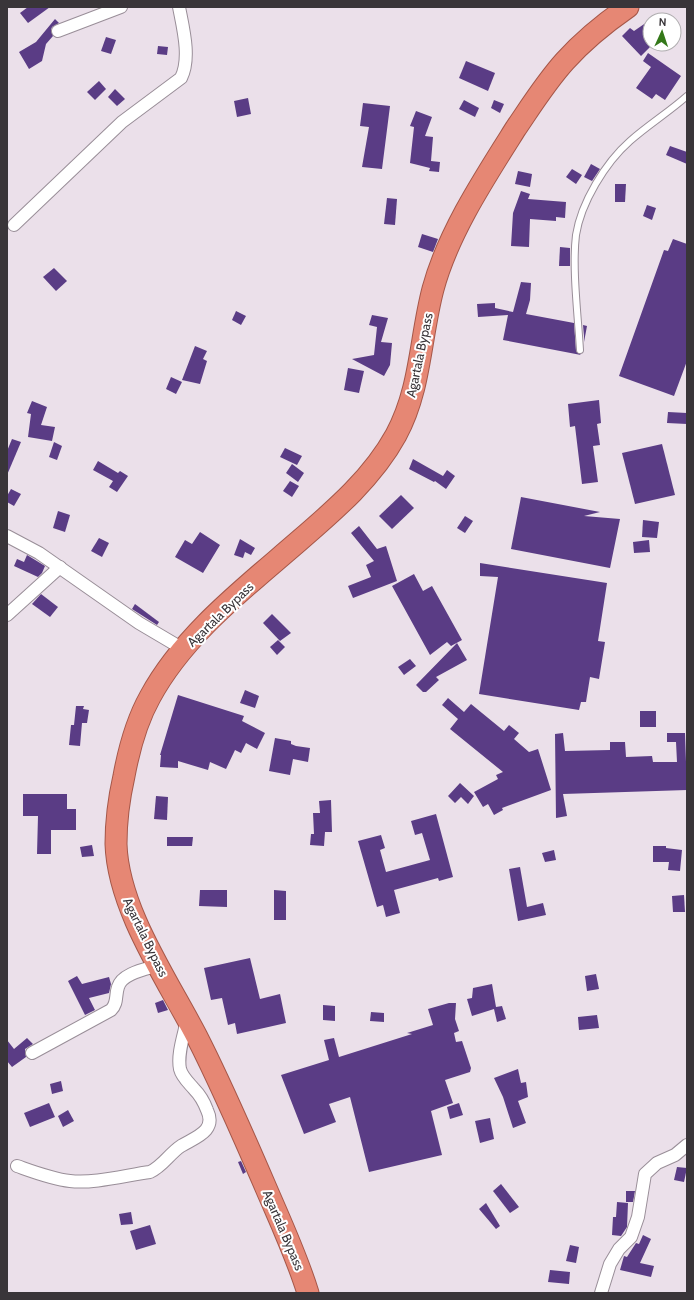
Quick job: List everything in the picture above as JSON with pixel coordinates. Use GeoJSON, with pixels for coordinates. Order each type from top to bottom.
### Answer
{"type":"FeatureCollection","features":[{"type":"Feature","properties":{"kind":"highway","name":"Agartala Bypass"},"geometry":{"type":"LineString","coordinates":[[308,1293],[295,1255],[251,1150],[188,1019],[145,939],[125,894],[119,871],[116,846],[122,781],[137,724],[152,693],[183,649],[223,609],[350,496],[382,457],[397,433],[410,400],[420,364],[433,288],[441,266],[465,214],[500,153],[562,64],[598,30],[628,7]]}},
{"type":"Feature","properties":{"kind":"street"},"geometry":{"type":"LineString","coordinates":[[58,31],[121,7]]}},
{"type":"Feature","properties":{"kind":"street"},"geometry":{"type":"LineString","coordinates":[[14,225],[122,122],[181,78],[185,68],[185,42],[178,7]]}},
{"type":"Feature","properties":{"kind":"street"},"geometry":{"type":"LineString","coordinates":[[7,536],[39,553],[139,623],[183,649]]}},
{"type":"Feature","properties":{"kind":"street"},"geometry":{"type":"LineString","coordinates":[[7,615],[60,567]]}},
{"type":"Feature","properties":{"kind":"street"},"geometry":{"type":"LineString","coordinates":[[32,1053],[114,1007],[118,986],[121,980],[159,965]]}},
{"type":"Feature","properties":{"kind":"street"},"geometry":{"type":"LineString","coordinates":[[17,1166],[36,1173],[71,1181],[84,1181],[150,1172],[157,1169],[178,1148],[205,1131],[209,1126],[210,1116],[198,1093],[184,1077],[181,1070],[180,1054],[188,1019]]}},
{"type":"Feature","properties":{"kind":"street"},"geometry":{"type":"LineString","coordinates":[[601,1293],[610,1264],[619,1249],[631,1237],[638,1217],[645,1174],[657,1163],[675,1155],[687,1145]]}},
{"type":"Feature","properties":{"kind":"lane"},"geometry":{"type":"LineString","coordinates":[[580,350],[576,236],[580,216],[603,172],[628,142],[687,96]]}},
{"type":"Feature","properties":{"kind":"building"},"geometry":{"type":"Polygon","coordinates":[[[28,7],[50,7],[28,23],[20,13],[28,7]]]}},
{"type":"Feature","properties":{"kind":"building"},"geometry":{"type":"Polygon","coordinates":[[[55,19],[59,23],[52,27],[51,30],[53,36],[46,44],[42,61],[29,69],[19,52],[36,42],[55,19]]]}},
{"type":"Feature","properties":{"kind":"building"},"geometry":{"type":"Polygon","coordinates":[[[642,26],[642,52],[645,52],[641,56],[622,36],[630,28],[634,31],[642,26]]]}},
{"type":"Feature","properties":{"kind":"building"},"geometry":{"type":"Polygon","coordinates":[[[106,37],[116,40],[111,54],[101,51],[106,37]]]}},
{"type":"Feature","properties":{"kind":"building"},"geometry":{"type":"Polygon","coordinates":[[[158,46],[168,47],[167,55],[157,54],[158,46]]]}},
{"type":"Feature","properties":{"kind":"building"},"geometry":{"type":"Polygon","coordinates":[[[648,53],[681,76],[665,100],[656,94],[652,99],[636,88],[651,67],[643,61],[648,53]]]}},
{"type":"Feature","properties":{"kind":"building"},"geometry":{"type":"Polygon","coordinates":[[[466,61],[495,73],[488,91],[459,78],[466,61]]]}},
{"type":"Feature","properties":{"kind":"building"},"geometry":{"type":"Polygon","coordinates":[[[99,81],[106,89],[95,100],[87,92],[99,81]]]}},
{"type":"Feature","properties":{"kind":"building"},"geometry":{"type":"Polygon","coordinates":[[[115,89],[125,99],[117,106],[108,97],[115,89]]]}},
{"type":"Feature","properties":{"kind":"building"},"geometry":{"type":"Polygon","coordinates":[[[248,98],[251,114],[237,117],[234,101],[248,98]]]}},
{"type":"Feature","properties":{"kind":"building"},"geometry":{"type":"Polygon","coordinates":[[[464,100],[479,108],[475,117],[459,109],[464,100]]]}},
{"type":"Feature","properties":{"kind":"building"},"geometry":{"type":"Polygon","coordinates":[[[494,100],[504,104],[500,113],[491,108],[494,100]]]}},
{"type":"Feature","properties":{"kind":"building"},"geometry":{"type":"Polygon","coordinates":[[[363,103],[390,106],[382,169],[362,167],[369,127],[360,126],[363,103]]]}},
{"type":"Feature","properties":{"kind":"building"},"geometry":{"type":"Polygon","coordinates":[[[416,111],[432,117],[425,136],[433,137],[431,161],[440,162],[439,172],[429,171],[430,168],[410,163],[414,127],[410,126],[416,111]]]}},
{"type":"Feature","properties":{"kind":"building"},"geometry":{"type":"Polygon","coordinates":[[[670,146],[687,152],[687,164],[666,155],[670,146]]]}},
{"type":"Feature","properties":{"kind":"building"},"geometry":{"type":"Polygon","coordinates":[[[591,164],[600,169],[592,181],[584,177],[591,164]]]}},
{"type":"Feature","properties":{"kind":"building"},"geometry":{"type":"Polygon","coordinates":[[[572,169],[582,175],[576,184],[566,177],[572,169]]]}},
{"type":"Feature","properties":{"kind":"building"},"geometry":{"type":"Polygon","coordinates":[[[518,171],[532,174],[530,187],[515,184],[518,171]]]}},
{"type":"Feature","properties":{"kind":"building"},"geometry":{"type":"Polygon","coordinates":[[[615,184],[626,184],[625,202],[615,202],[615,184]]]}},
{"type":"Feature","properties":{"kind":"building"},"geometry":{"type":"Polygon","coordinates":[[[521,191],[530,194],[528,199],[566,202],[565,218],[556,217],[556,221],[530,219],[529,247],[511,246],[513,213],[521,191]]]}},
{"type":"Feature","properties":{"kind":"building"},"geometry":{"type":"Polygon","coordinates":[[[387,198],[397,199],[395,225],[384,224],[387,198]]]}},
{"type":"Feature","properties":{"kind":"building"},"geometry":{"type":"Polygon","coordinates":[[[647,205],[656,208],[652,220],[643,216],[647,205]]]}},
{"type":"Feature","properties":{"kind":"building"},"geometry":{"type":"Polygon","coordinates":[[[422,234],[438,239],[433,252],[418,247],[422,234]]]}},
{"type":"Feature","properties":{"kind":"building"},"geometry":{"type":"Polygon","coordinates":[[[673,239],[687,244],[687,361],[674,396],[619,376],[664,250],[668,251],[673,239]]]}},
{"type":"Feature","properties":{"kind":"building"},"geometry":{"type":"Polygon","coordinates":[[[560,247],[570,248],[570,266],[559,266],[560,247]]]}},
{"type":"Feature","properties":{"kind":"building"},"geometry":{"type":"Polygon","coordinates":[[[54,268],[67,281],[56,291],[43,277],[54,268]]]}},
{"type":"Feature","properties":{"kind":"building"},"geometry":{"type":"Polygon","coordinates":[[[521,282],[531,283],[530,300],[526,314],[574,323],[576,351],[581,355],[503,340],[508,315],[478,317],[477,304],[495,303],[495,308],[513,312],[521,282]]]}},
{"type":"Feature","properties":{"kind":"building"},"geometry":{"type":"Polygon","coordinates":[[[236,311],[246,316],[241,325],[232,320],[236,311]]]}},
{"type":"Feature","properties":{"kind":"building"},"geometry":{"type":"Polygon","coordinates":[[[372,315],[388,318],[381,342],[392,343],[390,365],[384,376],[352,359],[374,355],[377,327],[369,325],[372,315]]]}},
{"type":"Feature","properties":{"kind":"building"},"geometry":{"type":"Polygon","coordinates":[[[583,325],[587,326],[584,342],[584,336],[583,325]]]}},
{"type":"Feature","properties":{"kind":"building"},"geometry":{"type":"Polygon","coordinates":[[[195,346],[207,351],[203,359],[207,361],[200,384],[182,380],[195,346]]]}},
{"type":"Feature","properties":{"kind":"building"},"geometry":{"type":"Polygon","coordinates":[[[348,368],[364,371],[359,393],[344,390],[348,368]]]}},
{"type":"Feature","properties":{"kind":"building"},"geometry":{"type":"Polygon","coordinates":[[[171,377],[182,382],[176,394],[166,389],[171,377]]]}},
{"type":"Feature","properties":{"kind":"building"},"geometry":{"type":"Polygon","coordinates":[[[599,400],[601,423],[597,424],[600,445],[593,446],[598,482],[582,484],[575,426],[570,427],[568,404],[599,400]]]}},
{"type":"Feature","properties":{"kind":"building"},"geometry":{"type":"Polygon","coordinates":[[[32,401],[47,407],[41,425],[55,427],[52,441],[28,437],[31,414],[27,413],[32,401]]]}},
{"type":"Feature","properties":{"kind":"building"},"geometry":{"type":"Polygon","coordinates":[[[668,412],[687,413],[687,424],[667,423],[668,412]]]}},
{"type":"Feature","properties":{"kind":"building"},"geometry":{"type":"Polygon","coordinates":[[[12,439],[21,442],[7,475],[7,451],[12,439]]]}},
{"type":"Feature","properties":{"kind":"building"},"geometry":{"type":"Polygon","coordinates":[[[54,442],[62,446],[57,460],[49,457],[54,442]]]}},
{"type":"Feature","properties":{"kind":"building"},"geometry":{"type":"Polygon","coordinates":[[[662,444],[675,495],[635,504],[622,453],[662,444]]]}},
{"type":"Feature","properties":{"kind":"building"},"geometry":{"type":"Polygon","coordinates":[[[285,448],[302,456],[297,465],[280,457],[285,448]]]}},
{"type":"Feature","properties":{"kind":"building"},"geometry":{"type":"Polygon","coordinates":[[[413,459],[443,476],[447,470],[455,476],[446,489],[435,481],[434,482],[409,469],[413,459]]]}},
{"type":"Feature","properties":{"kind":"building"},"geometry":{"type":"Polygon","coordinates":[[[98,461],[118,473],[120,471],[128,476],[117,492],[109,487],[113,481],[93,470],[98,461]]]}},
{"type":"Feature","properties":{"kind":"building"},"geometry":{"type":"Polygon","coordinates":[[[292,464],[304,473],[298,482],[286,473],[292,464]]]}},
{"type":"Feature","properties":{"kind":"building"},"geometry":{"type":"Polygon","coordinates":[[[290,481],[299,486],[292,497],[283,491],[290,481]]]}},
{"type":"Feature","properties":{"kind":"building"},"geometry":{"type":"Polygon","coordinates":[[[11,489],[21,494],[14,506],[7,502],[7,496],[11,489]]]}},
{"type":"Feature","properties":{"kind":"building"},"geometry":{"type":"Polygon","coordinates":[[[401,495],[414,508],[392,529],[379,516],[401,495]]]}},
{"type":"Feature","properties":{"kind":"building"},"geometry":{"type":"Polygon","coordinates":[[[521,497],[600,512],[584,516],[620,519],[610,568],[511,549],[521,497]]]}},
{"type":"Feature","properties":{"kind":"building"},"geometry":{"type":"Polygon","coordinates":[[[58,511],[70,515],[65,532],[53,528],[58,511]]]}},
{"type":"Feature","properties":{"kind":"building"},"geometry":{"type":"Polygon","coordinates":[[[465,516],[473,521],[465,533],[457,528],[465,516]]]}},
{"type":"Feature","properties":{"kind":"building"},"geometry":{"type":"Polygon","coordinates":[[[643,520],[659,522],[657,538],[642,537],[643,520]]]}},
{"type":"Feature","properties":{"kind":"building"},"geometry":{"type":"Polygon","coordinates":[[[359,526],[377,549],[386,546],[397,581],[353,598],[348,586],[371,577],[366,565],[374,561],[351,533],[359,526]]]}},
{"type":"Feature","properties":{"kind":"building"},"geometry":{"type":"Polygon","coordinates":[[[200,532],[220,545],[203,573],[175,557],[185,540],[192,544],[200,532]]]}},
{"type":"Feature","properties":{"kind":"building"},"geometry":{"type":"Polygon","coordinates":[[[99,538],[109,543],[102,557],[91,551],[99,538]]]}},
{"type":"Feature","properties":{"kind":"building"},"geometry":{"type":"Polygon","coordinates":[[[240,539],[255,548],[251,555],[245,552],[243,558],[234,555],[240,539]]]}},
{"type":"Feature","properties":{"kind":"building"},"geometry":{"type":"Polygon","coordinates":[[[649,540],[650,552],[634,553],[633,542],[649,540]]]}},
{"type":"Feature","properties":{"kind":"building"},"geometry":{"type":"Polygon","coordinates":[[[27,555],[45,566],[42,573],[38,577],[14,566],[17,559],[24,562],[27,555]]]}},
{"type":"Feature","properties":{"kind":"building"},"geometry":{"type":"Polygon","coordinates":[[[480,563],[607,583],[598,641],[605,642],[599,679],[590,677],[586,702],[581,702],[579,710],[479,694],[498,577],[480,576],[480,563]]]}},
{"type":"Feature","properties":{"kind":"building"},"geometry":{"type":"Polygon","coordinates":[[[414,574],[423,591],[432,586],[462,640],[451,646],[447,642],[430,655],[392,586],[414,574]]]}},
{"type":"Feature","properties":{"kind":"building"},"geometry":{"type":"Polygon","coordinates":[[[41,594],[58,607],[50,617],[32,604],[41,594]]]}},
{"type":"Feature","properties":{"kind":"building"},"geometry":{"type":"Polygon","coordinates":[[[135,604],[159,622],[157,625],[132,609],[135,604]]]}},
{"type":"Feature","properties":{"kind":"building"},"geometry":{"type":"Polygon","coordinates":[[[272,614],[291,633],[280,641],[263,623],[272,614]]]}},
{"type":"Feature","properties":{"kind":"building"},"geometry":{"type":"Polygon","coordinates":[[[278,640],[285,647],[277,655],[270,647],[278,640]]]}},
{"type":"Feature","properties":{"kind":"building"},"geometry":{"type":"Polygon","coordinates":[[[457,643],[467,660],[436,677],[439,680],[426,692],[423,692],[416,685],[457,643]]]}},
{"type":"Feature","properties":{"kind":"building"},"geometry":{"type":"Polygon","coordinates":[[[410,659],[416,666],[404,675],[398,667],[410,659]]]}},
{"type":"Feature","properties":{"kind":"building"},"geometry":{"type":"Polygon","coordinates":[[[245,690],[259,696],[255,708],[240,703],[245,690]]]}},
{"type":"Feature","properties":{"kind":"building"},"geometry":{"type":"Polygon","coordinates":[[[178,695],[244,716],[242,721],[265,733],[257,749],[246,743],[241,753],[235,750],[226,769],[210,762],[208,770],[178,761],[178,768],[160,767],[160,755],[178,695]]]}},
{"type":"Feature","properties":{"kind":"building"},"geometry":{"type":"Polygon","coordinates":[[[448,698],[464,712],[471,704],[504,731],[509,725],[519,733],[514,739],[529,752],[538,749],[551,790],[502,808],[503,810],[494,815],[488,804],[483,807],[474,792],[498,779],[496,775],[503,772],[450,729],[458,719],[442,705],[448,698]]]}},
{"type":"Feature","properties":{"kind":"building"},"geometry":{"type":"Polygon","coordinates":[[[76,706],[84,706],[83,709],[89,710],[87,723],[82,723],[80,746],[69,745],[71,725],[74,725],[76,706]]]}},
{"type":"Feature","properties":{"kind":"building"},"geometry":{"type":"Polygon","coordinates":[[[640,711],[656,711],[656,727],[640,727],[640,711]]]}},
{"type":"Feature","properties":{"kind":"building"},"geometry":{"type":"Polygon","coordinates":[[[563,733],[565,751],[610,750],[610,742],[625,742],[626,757],[652,756],[653,762],[677,762],[676,742],[667,742],[667,733],[685,733],[687,790],[563,794],[567,816],[556,818],[555,734],[563,733]]]}},
{"type":"Feature","properties":{"kind":"building"},"geometry":{"type":"Polygon","coordinates":[[[275,738],[291,741],[291,744],[296,746],[310,748],[308,762],[293,759],[290,775],[269,771],[275,738]]]}},
{"type":"Feature","properties":{"kind":"building"},"geometry":{"type":"Polygon","coordinates":[[[460,783],[474,796],[468,804],[461,797],[455,803],[448,796],[460,783]]]}},
{"type":"Feature","properties":{"kind":"building"},"geometry":{"type":"Polygon","coordinates":[[[23,794],[67,794],[67,809],[76,809],[76,830],[51,830],[51,854],[37,854],[38,816],[23,816],[23,794]]]}},
{"type":"Feature","properties":{"kind":"building"},"geometry":{"type":"Polygon","coordinates":[[[156,796],[168,797],[167,820],[154,819],[156,796]]]}},
{"type":"Feature","properties":{"kind":"building"},"geometry":{"type":"Polygon","coordinates":[[[331,800],[332,832],[325,832],[324,846],[310,845],[311,834],[314,834],[313,813],[320,813],[319,801],[331,800]]]}},
{"type":"Feature","properties":{"kind":"building"},"geometry":{"type":"Polygon","coordinates":[[[436,814],[453,877],[439,881],[438,878],[394,890],[400,913],[386,917],[383,905],[377,907],[358,841],[381,835],[385,848],[380,850],[386,872],[430,860],[422,833],[415,835],[411,821],[436,814]]]}},
{"type":"Feature","properties":{"kind":"building"},"geometry":{"type":"Polygon","coordinates":[[[167,837],[193,837],[192,846],[167,846],[167,837]]]}},
{"type":"Feature","properties":{"kind":"building"},"geometry":{"type":"Polygon","coordinates":[[[92,845],[94,856],[82,857],[80,847],[92,845]]]}},
{"type":"Feature","properties":{"kind":"building"},"geometry":{"type":"Polygon","coordinates":[[[653,846],[666,846],[666,848],[682,850],[680,871],[668,870],[669,862],[653,862],[653,846]]]}},
{"type":"Feature","properties":{"kind":"building"},"geometry":{"type":"Polygon","coordinates":[[[554,850],[556,860],[545,862],[542,853],[554,850]]]}},
{"type":"Feature","properties":{"kind":"building"},"geometry":{"type":"Polygon","coordinates":[[[520,867],[527,907],[543,903],[546,915],[518,921],[509,869],[520,867]]]}},
{"type":"Feature","properties":{"kind":"building"},"geometry":{"type":"Polygon","coordinates":[[[200,890],[227,890],[227,907],[199,906],[200,890]]]}},
{"type":"Feature","properties":{"kind":"building"},"geometry":{"type":"Polygon","coordinates":[[[274,890],[286,891],[286,920],[274,920],[274,890]]]}},
{"type":"Feature","properties":{"kind":"building"},"geometry":{"type":"Polygon","coordinates":[[[684,895],[685,912],[673,912],[672,896],[684,895]]]}},
{"type":"Feature","properties":{"kind":"building"},"geometry":{"type":"Polygon","coordinates":[[[250,958],[260,999],[280,994],[286,1023],[237,1034],[235,1023],[228,1025],[222,998],[211,1000],[204,968],[250,958]]]}},
{"type":"Feature","properties":{"kind":"building"},"geometry":{"type":"Polygon","coordinates":[[[596,974],[599,989],[587,991],[585,976],[596,974]]]}},
{"type":"Feature","properties":{"kind":"building"},"geometry":{"type":"Polygon","coordinates":[[[77,976],[82,984],[109,977],[111,984],[109,993],[89,998],[95,1010],[85,1015],[68,981],[77,976]]]}},
{"type":"Feature","properties":{"kind":"building"},"geometry":{"type":"Polygon","coordinates":[[[492,984],[496,1007],[502,1006],[506,1019],[497,1022],[494,1009],[472,1016],[467,999],[472,998],[473,988],[492,984]]]}},
{"type":"Feature","properties":{"kind":"building"},"geometry":{"type":"Polygon","coordinates":[[[163,1000],[168,1010],[158,1013],[155,1003],[163,1000]]]}},
{"type":"Feature","properties":{"kind":"building"},"geometry":{"type":"Polygon","coordinates":[[[449,1003],[456,1003],[455,1019],[459,1031],[454,1033],[456,1042],[462,1041],[471,1068],[470,1072],[445,1080],[453,1103],[431,1111],[442,1155],[369,1172],[350,1097],[329,1104],[336,1122],[304,1134],[281,1075],[329,1060],[324,1040],[334,1038],[339,1057],[412,1034],[407,1033],[433,1025],[428,1009],[449,1003]]]}},
{"type":"Feature","properties":{"kind":"building"},"geometry":{"type":"Polygon","coordinates":[[[323,1005],[335,1006],[335,1021],[323,1020],[323,1005]]]}},
{"type":"Feature","properties":{"kind":"building"},"geometry":{"type":"Polygon","coordinates":[[[371,1012],[384,1013],[384,1022],[370,1021],[371,1012]]]}},
{"type":"Feature","properties":{"kind":"building"},"geometry":{"type":"Polygon","coordinates":[[[597,1015],[599,1028],[579,1030],[578,1017],[597,1015]]]}},
{"type":"Feature","properties":{"kind":"building"},"geometry":{"type":"Polygon","coordinates":[[[27,1038],[33,1044],[25,1049],[26,1057],[12,1067],[7,1061],[7,1040],[14,1049],[27,1038]]]}},
{"type":"Feature","properties":{"kind":"building"},"geometry":{"type":"Polygon","coordinates":[[[518,1069],[521,1083],[526,1082],[528,1097],[518,1101],[526,1123],[513,1128],[503,1097],[494,1078],[518,1069]]]}},
{"type":"Feature","properties":{"kind":"building"},"geometry":{"type":"Polygon","coordinates":[[[61,1081],[63,1091],[52,1094],[50,1084],[61,1081]]]}},
{"type":"Feature","properties":{"kind":"building"},"geometry":{"type":"Polygon","coordinates":[[[49,1103],[55,1117],[30,1127],[24,1113],[49,1103]]]}},
{"type":"Feature","properties":{"kind":"building"},"geometry":{"type":"Polygon","coordinates":[[[459,1103],[463,1115],[450,1119],[447,1107],[459,1103]]]}},
{"type":"Feature","properties":{"kind":"building"},"geometry":{"type":"Polygon","coordinates":[[[68,1110],[74,1121],[63,1127],[58,1116],[68,1110]]]}},
{"type":"Feature","properties":{"kind":"building"},"geometry":{"type":"Polygon","coordinates":[[[490,1118],[494,1139],[480,1143],[475,1121],[490,1118]]]}},
{"type":"Feature","properties":{"kind":"building"},"geometry":{"type":"Polygon","coordinates":[[[241,1161],[246,1172],[243,1174],[238,1162],[241,1161]]]}},
{"type":"Feature","properties":{"kind":"building"},"geometry":{"type":"Polygon","coordinates":[[[677,1167],[687,1168],[684,1182],[674,1180],[677,1167]]]}},
{"type":"Feature","properties":{"kind":"building"},"geometry":{"type":"Polygon","coordinates":[[[501,1184],[519,1207],[510,1213],[493,1191],[501,1184]]]}},
{"type":"Feature","properties":{"kind":"building"},"geometry":{"type":"Polygon","coordinates":[[[626,1191],[635,1191],[633,1202],[626,1202],[626,1191]]]}},
{"type":"Feature","properties":{"kind":"building"},"geometry":{"type":"Polygon","coordinates":[[[617,1202],[628,1203],[627,1227],[621,1236],[612,1235],[613,1217],[616,1217],[617,1202]]]}},
{"type":"Feature","properties":{"kind":"building"},"geometry":{"type":"Polygon","coordinates":[[[486,1203],[500,1226],[496,1229],[479,1209],[486,1203]]]}},
{"type":"Feature","properties":{"kind":"building"},"geometry":{"type":"Polygon","coordinates":[[[131,1212],[133,1224],[121,1225],[119,1214],[131,1212]]]}},
{"type":"Feature","properties":{"kind":"building"},"geometry":{"type":"Polygon","coordinates":[[[150,1225],[156,1244],[136,1250],[130,1231],[150,1225]]]}},
{"type":"Feature","properties":{"kind":"building"},"geometry":{"type":"Polygon","coordinates":[[[643,1235],[651,1239],[640,1263],[654,1266],[651,1277],[620,1270],[624,1256],[627,1257],[636,1243],[639,1244],[643,1235]]]}},
{"type":"Feature","properties":{"kind":"building"},"geometry":{"type":"Polygon","coordinates":[[[570,1245],[579,1247],[576,1263],[566,1261],[570,1245]]]}},
{"type":"Feature","properties":{"kind":"building"},"geometry":{"type":"Polygon","coordinates":[[[550,1270],[570,1272],[569,1284],[548,1282],[550,1270]]]}}]}
